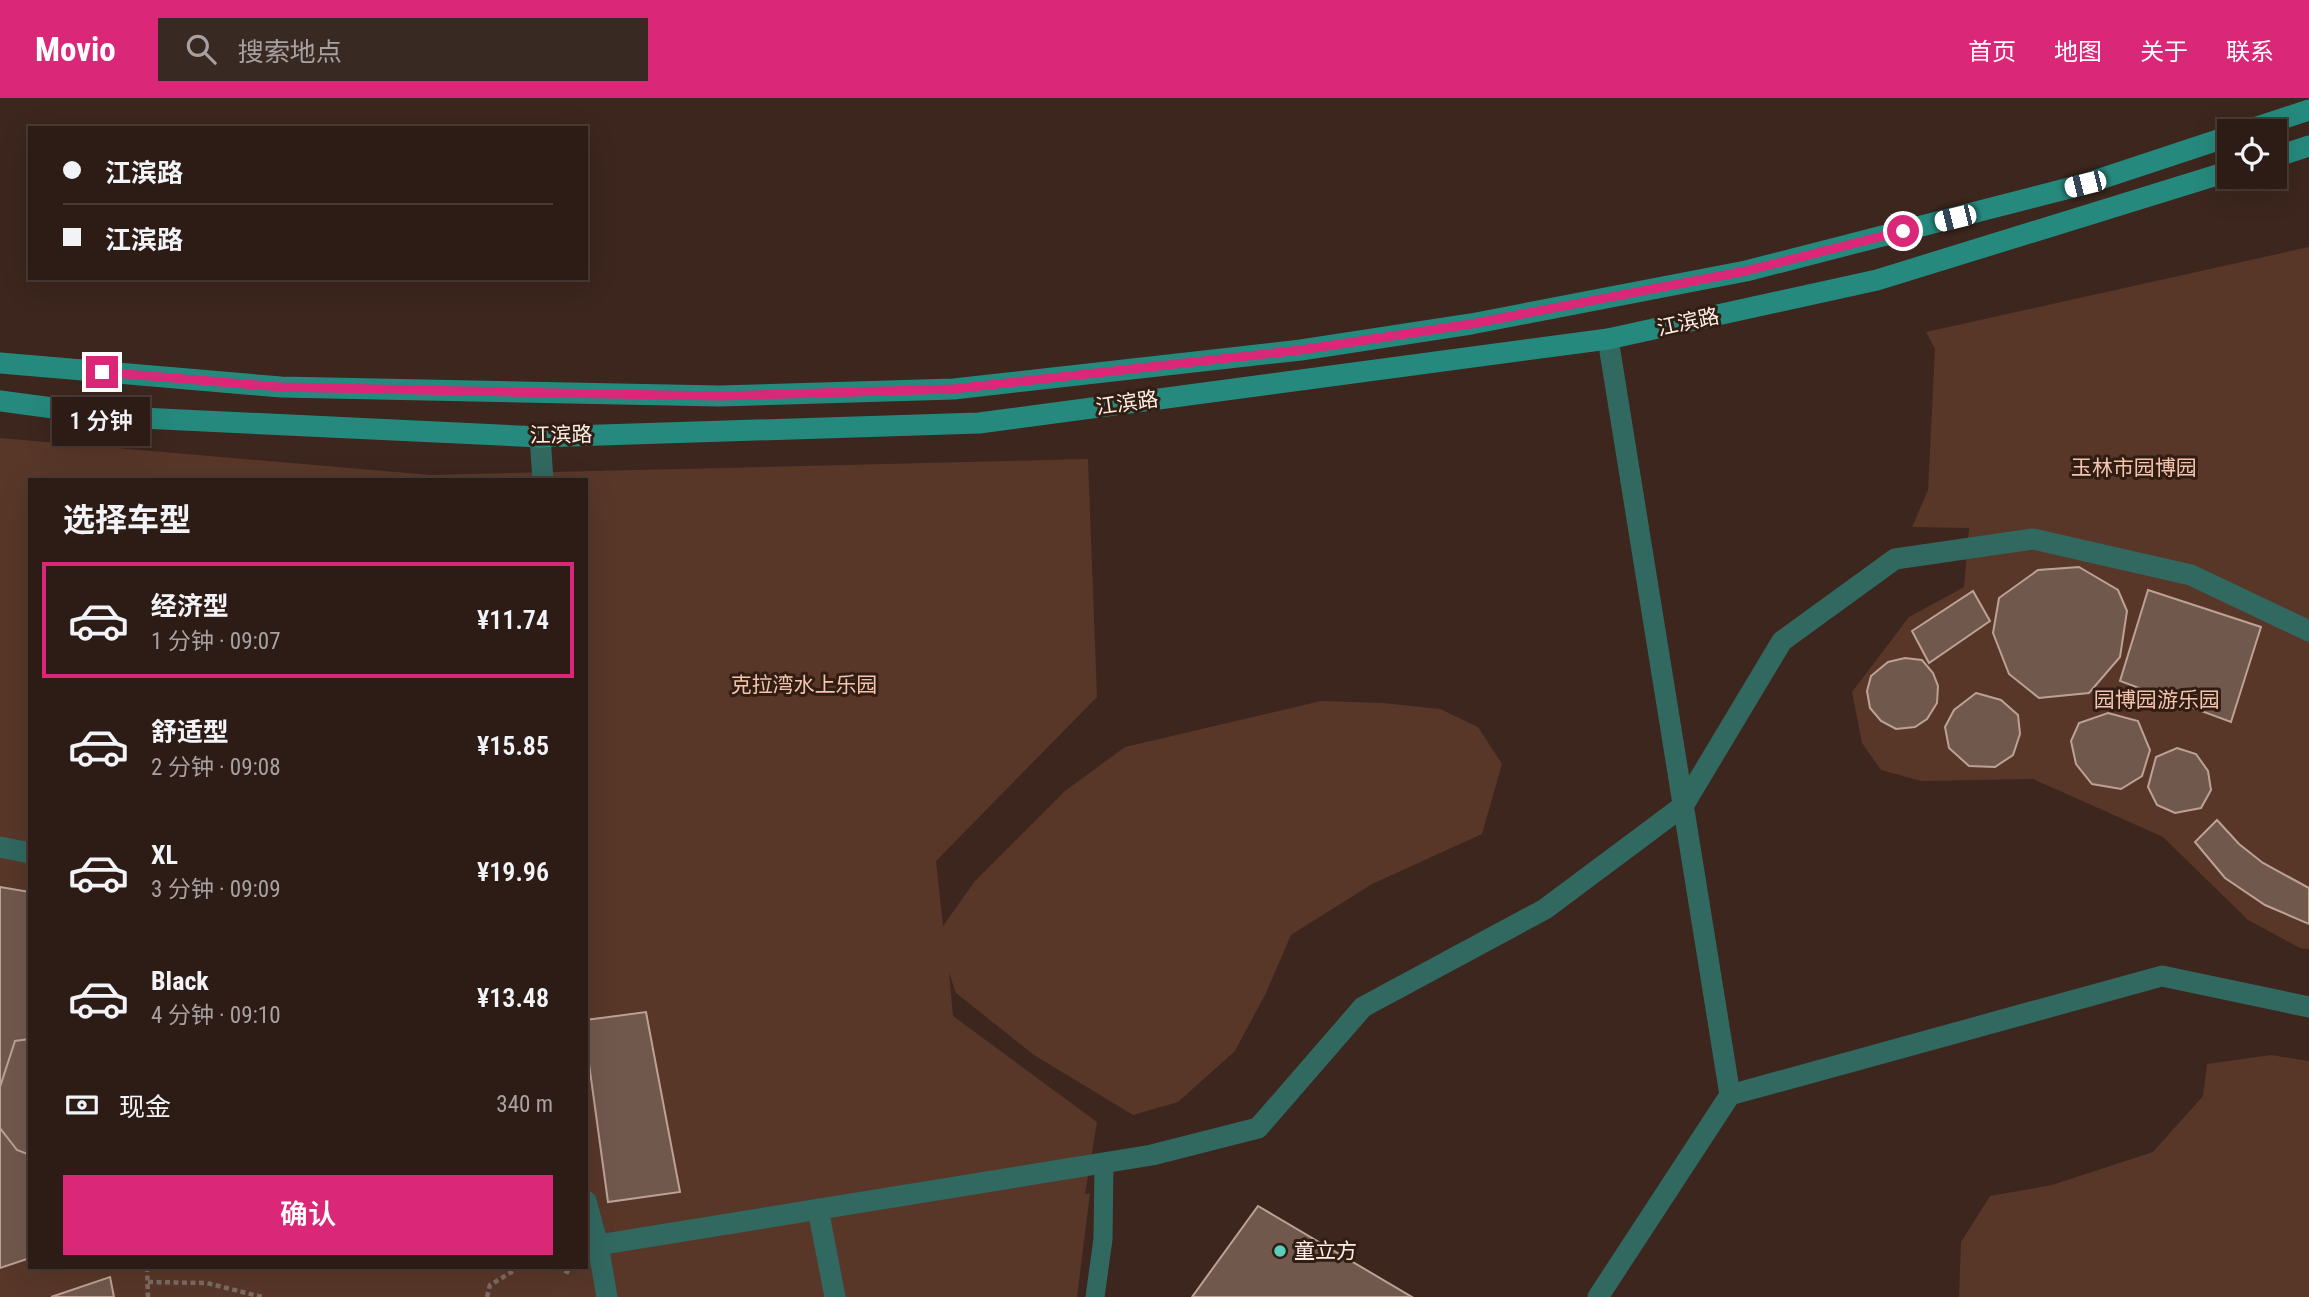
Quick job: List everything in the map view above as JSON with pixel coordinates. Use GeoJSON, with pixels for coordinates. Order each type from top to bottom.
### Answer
{"type":"FeatureCollection","features":[{"type":"Feature","properties":{"kind":"main road"},"geometry":{"type":"LineString","coordinates":[[2282,119],[2309,110]]}},
{"type":"Feature","properties":{"kind":"main road","name":"江滨路"},"geometry":{"type":"LineString","coordinates":[[0,363],[281,387],[719,396],[954,389],[1314,348],[1471,324],[1746,271],[2085,184],[2217,140]]}},
{"type":"Feature","properties":{"kind":"main road"},"geometry":{"type":"LineString","coordinates":[[2287,153],[2309,146]]}},
{"type":"Feature","properties":{"kind":"main road","name":"江滨路"},"geometry":{"type":"LineString","coordinates":[[0,401],[120,417],[540,437],[979,423],[1608,339],[1877,280],[2217,175]]}},
{"type":"Feature","properties":{"kind":"street"},"geometry":{"type":"LineString","coordinates":[[1608,339],[1730,1095]]}},
{"type":"Feature","properties":{"kind":"street"},"geometry":{"type":"LineString","coordinates":[[540,437],[543,478]]}},
{"type":"Feature","properties":{"kind":"street"},"geometry":{"type":"LineString","coordinates":[[598,1245],[1153,1155],[1258,1128],[1363,1007],[1545,909],[1683,806],[1782,641],[1895,559],[2033,539],[2191,575],[2309,631]]}},
{"type":"Feature","properties":{"kind":"street"},"geometry":{"type":"LineString","coordinates":[[0,847],[28,853]]}},
{"type":"Feature","properties":{"kind":"street"},"geometry":{"type":"LineString","coordinates":[[1598,1297],[1730,1095],[2162,976],[2309,1007]]}},
{"type":"Feature","properties":{"kind":"street"},"geometry":{"type":"LineString","coordinates":[[588,1208],[607,1297]]}},
{"type":"Feature","properties":{"kind":"street"},"geometry":{"type":"LineString","coordinates":[[818,1209],[835,1297]]}},
{"type":"Feature","properties":{"kind":"lane"},"geometry":{"type":"LineString","coordinates":[[1094,1297],[1103,1239],[1104,1163]]}},
{"type":"Feature","properties":{"kind":"path"},"geometry":{"type":"LineString","coordinates":[[147,1269],[148,1297]]}},
{"type":"Feature","properties":{"kind":"path"},"geometry":{"type":"LineString","coordinates":[[486,1297],[490,1285],[517,1269]]}},
{"type":"Feature","properties":{"kind":"path"},"geometry":{"type":"LineString","coordinates":[[148,1282],[206,1283],[262,1297]]}},
{"type":"Feature","properties":{"kind":"green space","name":"玉林市园博园"},"geometry":{"type":"Polygon","coordinates":[[[2309,247],[2309,949],[2300,948],[2248,920],[2163,837],[2033,779],[1921,781],[1881,770],[1862,743],[1852,692],[1909,617],[1964,587],[1969,528],[1912,527],[1928,490],[1935,349],[1926,332],[2309,247]]]}},
{"type":"Feature","properties":{"kind":"green space","name":"克拉湾水上乐园"},"geometry":{"type":"Polygon","coordinates":[[[0,438],[431,475],[1088,459],[1097,697],[936,861],[943,926],[975,881],[1065,791],[1125,747],[1321,701],[1383,703],[1440,709],[1478,727],[1502,764],[1482,834],[1372,884],[1291,935],[1266,993],[1235,1051],[1178,1102],[1133,1115],[1034,1055],[956,993],[949,973],[953,1016],[1097,1122],[1085,1194],[1090,1194],[1077,1297],[0,1297],[0,438]]]}},
{"type":"Feature","properties":{"kind":"green space"},"geometry":{"type":"Polygon","coordinates":[[[2271,1055],[2309,1061],[2309,1297],[1959,1297],[1961,1242],[1990,1196],[2052,1185],[2153,1152],[2203,1096],[2207,1064],[2271,1055]]]}},
{"type":"Feature","properties":{"kind":"building"},"geometry":{"type":"Polygon","coordinates":[[[2079,567],[2118,590],[2127,611],[2120,657],[2089,693],[2039,698],[2009,674],[1993,633],[1999,598],[2038,570],[2079,567]]]}},
{"type":"Feature","properties":{"kind":"building"},"geometry":{"type":"Polygon","coordinates":[[[2148,590],[2261,627],[2231,722],[2120,681],[2148,590]]]}},
{"type":"Feature","properties":{"kind":"building"},"geometry":{"type":"Polygon","coordinates":[[[1973,591],[1990,621],[1929,663],[1912,631],[1973,591]]]}},
{"type":"Feature","properties":{"kind":"building"},"geometry":{"type":"Polygon","coordinates":[[[1905,658],[1922,660],[1933,673],[1938,686],[1937,703],[1927,719],[1915,727],[1896,729],[1881,721],[1870,708],[1867,691],[1871,676],[1888,662],[1905,658]]]}},
{"type":"Feature","properties":{"kind":"building"},"geometry":{"type":"Polygon","coordinates":[[[1976,693],[2001,700],[2018,715],[2020,734],[2013,755],[1995,767],[1969,766],[1949,748],[1945,727],[1954,710],[1976,693]]]}},
{"type":"Feature","properties":{"kind":"building"},"geometry":{"type":"Polygon","coordinates":[[[2108,713],[2138,721],[2150,750],[2142,776],[2121,789],[2092,784],[2076,764],[2071,741],[2079,723],[2108,713]]]}},
{"type":"Feature","properties":{"kind":"building"},"geometry":{"type":"Polygon","coordinates":[[[2177,748],[2196,754],[2208,771],[2211,790],[2201,808],[2175,813],[2157,805],[2148,787],[2156,757],[2177,748]]]}},
{"type":"Feature","properties":{"kind":"building"},"geometry":{"type":"Polygon","coordinates":[[[2217,820],[2239,844],[2263,863],[2309,888],[2309,924],[2265,905],[2225,878],[2195,842],[2217,820]]]}},
{"type":"Feature","properties":{"kind":"building"},"geometry":{"type":"Polygon","coordinates":[[[0,887],[28,892],[28,1259],[0,1268],[0,887]]]}},
{"type":"Feature","properties":{"kind":"building"},"geometry":{"type":"Polygon","coordinates":[[[646,1012],[680,1192],[608,1202],[588,1057],[588,1020],[646,1012]]]}},
{"type":"Feature","properties":{"kind":"building"},"geometry":{"type":"Polygon","coordinates":[[[28,1039],[28,1154],[17,1150],[0,1128],[0,1087],[15,1041],[28,1039]]]}},
{"type":"Feature","properties":{"kind":"building","name":"童立方"},"geometry":{"type":"Polygon","coordinates":[[[1258,1206],[1412,1297],[1192,1297],[1258,1206]]]}},
{"type":"Feature","properties":{"kind":"building"},"geometry":{"type":"Polygon","coordinates":[[[110,1277],[114,1297],[51,1297],[110,1277]]]}},
{"type":"Feature","properties":{"kind":"place","name":"童立方"},"geometry":{"type":"Point","coordinates":[1280,1251]}},
{"type":"Feature","properties":{"kind":"route"},"geometry":{"type":"LineString","coordinates":[[102,372],[281,387],[554,393],[719,396],[954,389],[1301,350],[1471,324],[1746,271],[1903,231]]}},
{"type":"Feature","properties":{"kind":"park label","name":"园博园游乐园"},"geometry":{"type":"Point","coordinates":[2157,700]}}]}
